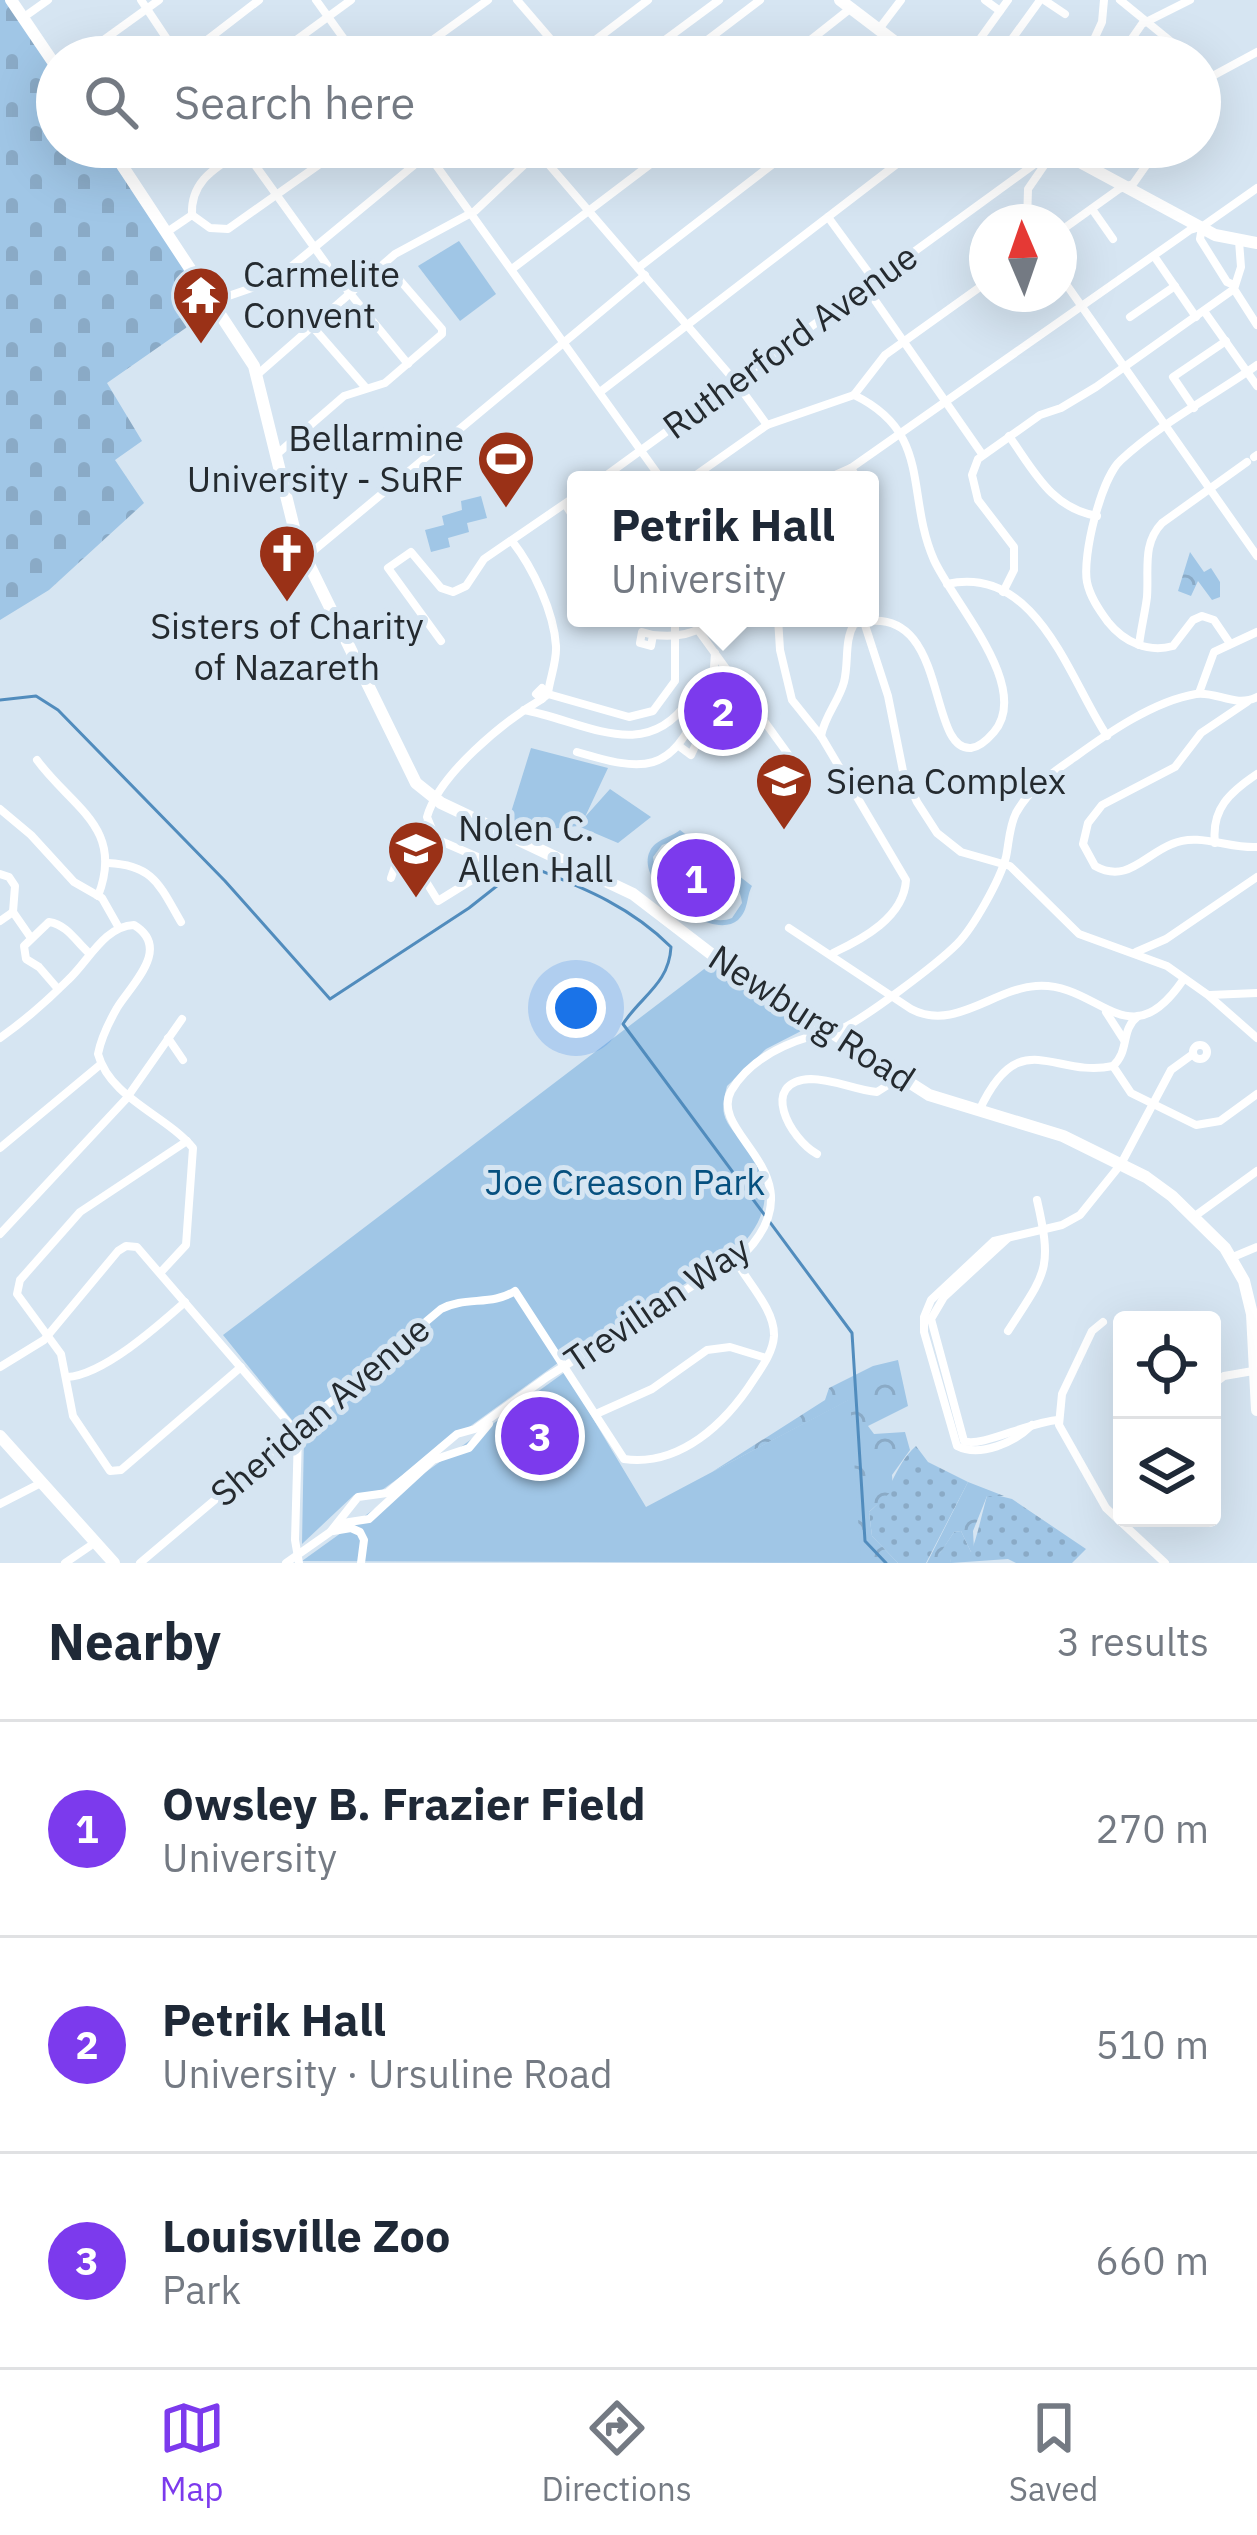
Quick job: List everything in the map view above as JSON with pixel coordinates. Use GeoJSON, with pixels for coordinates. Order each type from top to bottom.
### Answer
{"type":"FeatureCollection","features":[{"type":"Feature","properties":{"kind":"main road"},"geometry":{"type":"LineString","coordinates":[[11,0],[36,37]]}},
{"type":"Feature","properties":{"kind":"main road"},"geometry":{"type":"LineString","coordinates":[[846,4],[888,36]]}},
{"type":"Feature","properties":{"kind":"main road","name":"Newburg Road"},"geometry":{"type":"LineString","coordinates":[[124,168],[257,374],[294,531],[413,778],[435,800],[632,894],[723,963],[899,1078],[945,1103],[1063,1136],[1157,1184],[1196,1216],[1233,1258],[1249,1295],[1257,1410]]}},
{"type":"Feature","properties":{"kind":"main road"},"geometry":{"type":"LineString","coordinates":[[1092,168],[1223,238],[1257,242]]}},
{"type":"Feature","properties":{"kind":"main road"},"geometry":{"type":"LineString","coordinates":[[0,1436],[104,1563]]}},
{"type":"Feature","properties":{"kind":"main road"},"geometry":{"type":"LineString","coordinates":[[0,1448],[114,1563]]}},
{"type":"Feature","properties":{"kind":"street"},"geometry":{"type":"LineString","coordinates":[[23,18],[48,0]]}},
{"type":"Feature","properties":{"kind":"street"},"geometry":{"type":"LineString","coordinates":[[105,36],[144,4],[159,0]]}},
{"type":"Feature","properties":{"kind":"street"},"geometry":{"type":"LineString","coordinates":[[210,36],[259,0]]}},
{"type":"Feature","properties":{"kind":"street"},"geometry":{"type":"LineString","coordinates":[[316,0],[342,36]]}},
{"type":"Feature","properties":{"kind":"street"},"geometry":{"type":"LineString","coordinates":[[301,36],[351,0]]}},
{"type":"Feature","properties":{"kind":"street"},"geometry":{"type":"LineString","coordinates":[[438,36],[488,0]]}},
{"type":"Feature","properties":{"kind":"street"},"geometry":{"type":"LineString","coordinates":[[599,36],[648,0]]}},
{"type":"Feature","properties":{"kind":"street"},"geometry":{"type":"LineString","coordinates":[[670,36],[719,0]]}},
{"type":"Feature","properties":{"kind":"street"},"geometry":{"type":"LineString","coordinates":[[713,36],[760,0]]}},
{"type":"Feature","properties":{"kind":"street"},"geometry":{"type":"LineString","coordinates":[[879,29],[902,0]]}},
{"type":"Feature","properties":{"kind":"street"},"geometry":{"type":"LineString","coordinates":[[985,0],[1000,11]]}},
{"type":"Feature","properties":{"kind":"street"},"geometry":{"type":"LineString","coordinates":[[982,36],[1007,0]]}},
{"type":"Feature","properties":{"kind":"street"},"geometry":{"type":"LineString","coordinates":[[1096,36],[1104,0]]}},
{"type":"Feature","properties":{"kind":"street"},"geometry":{"type":"LineString","coordinates":[[1120,0],[1160,36]]}},
{"type":"Feature","properties":{"kind":"street"},"geometry":{"type":"LineString","coordinates":[[1136,36],[1147,22],[1190,0]]}},
{"type":"Feature","properties":{"kind":"street"},"geometry":{"type":"LineString","coordinates":[[524,2],[549,36]]}},
{"type":"Feature","properties":{"kind":"street"},"geometry":{"type":"LineString","coordinates":[[1015,36],[1041,2],[1065,14]]}},
{"type":"Feature","properties":{"kind":"street"},"geometry":{"type":"LineString","coordinates":[[144,4],[167,36]]}},
{"type":"Feature","properties":{"kind":"street"},"geometry":{"type":"LineString","coordinates":[[812,36],[846,4]]}},
{"type":"Feature","properties":{"kind":"street"},"geometry":{"type":"LineString","coordinates":[[1221,72],[1257,52]]}},
{"type":"Feature","properties":{"kind":"street"},"geometry":{"type":"LineString","coordinates":[[166,232],[192,215],[196,185],[218,168]]}},
{"type":"Feature","properties":{"kind":"street"},"geometry":{"type":"LineString","coordinates":[[257,168],[327,265]]}},
{"type":"Feature","properties":{"kind":"street"},"geometry":{"type":"LineString","coordinates":[[192,215],[207,227],[224,230],[315,168]]}},
{"type":"Feature","properties":{"kind":"street"},"geometry":{"type":"LineString","coordinates":[[214,301],[271,283],[407,168]]}},
{"type":"Feature","properties":{"kind":"street"},"geometry":{"type":"LineString","coordinates":[[442,168],[655,471]]}},
{"type":"Feature","properties":{"kind":"street"},"geometry":{"type":"LineString","coordinates":[[257,374],[385,262],[472,214],[521,168]]}},
{"type":"Feature","properties":{"kind":"street"},"geometry":{"type":"LineString","coordinates":[[554,168],[767,425]]}},
{"type":"Feature","properties":{"kind":"street"},"geometry":{"type":"LineString","coordinates":[[512,269],[645,168]]}},
{"type":"Feature","properties":{"kind":"street"},"geometry":{"type":"LineString","coordinates":[[305,558],[562,340],[634,288],[641,272],[769,168]]}},
{"type":"Feature","properties":{"kind":"street"},"geometry":{"type":"LineString","coordinates":[[600,392],[892,168]]}},
{"type":"Feature","properties":{"kind":"street","name":"Rutherford Avenue"},"geometry":{"type":"LineString","coordinates":[[612,471],[1024,168]]}},
{"type":"Feature","properties":{"kind":"street"},"geometry":{"type":"LineString","coordinates":[[1028,204],[1028,189],[1042,168]]}},
{"type":"Feature","properties":{"kind":"street"},"geometry":{"type":"LineString","coordinates":[[1077,220],[1133,184],[1144,168]]}},
{"type":"Feature","properties":{"kind":"street"},"geometry":{"type":"LineString","coordinates":[[846,471],[1257,188]]}},
{"type":"Feature","properties":{"kind":"street"},"geometry":{"type":"LineString","coordinates":[[1093,209],[1113,239]]}},
{"type":"Feature","properties":{"kind":"street"},"geometry":{"type":"LineString","coordinates":[[828,217],[874,280]]}},
{"type":"Feature","properties":{"kind":"street"},"geometry":{"type":"LineString","coordinates":[[1203,226],[1199,239],[1257,325]]}},
{"type":"Feature","properties":{"kind":"street"},"geometry":{"type":"LineString","coordinates":[[1004,592],[1016,556],[1011,541],[984,511],[974,489],[973,470],[982,454],[1040,415],[1071,403],[1234,289],[1241,267],[1239,241]]}},
{"type":"Feature","properties":{"kind":"street"},"geometry":{"type":"LineString","coordinates":[[1154,256],[1226,341],[1257,386]]}},
{"type":"Feature","properties":{"kind":"street"},"geometry":{"type":"LineString","coordinates":[[276,455],[344,396],[385,382],[442,332],[385,262]]}},
{"type":"Feature","properties":{"kind":"street"},"geometry":{"type":"LineString","coordinates":[[334,274],[408,364]]}},
{"type":"Feature","properties":{"kind":"street"},"geometry":{"type":"LineString","coordinates":[[865,286],[982,454]]}},
{"type":"Feature","properties":{"kind":"street"},"geometry":{"type":"LineString","coordinates":[[1130,317],[1175,286]]}},
{"type":"Feature","properties":{"kind":"street"},"geometry":{"type":"LineString","coordinates":[[701,471],[767,425],[854,395],[885,355],[969,295]]}},
{"type":"Feature","properties":{"kind":"street"},"geometry":{"type":"LineString","coordinates":[[1077,300],[1257,556]]}},
{"type":"Feature","properties":{"kind":"street"},"geometry":{"type":"LineString","coordinates":[[312,326],[366,388]]}},
{"type":"Feature","properties":{"kind":"street"},"geometry":{"type":"LineString","coordinates":[[1194,408],[1173,377],[1226,341]]}},
{"type":"Feature","properties":{"kind":"street"},"geometry":{"type":"LineString","coordinates":[[1229,642],[1214,620],[1202,616],[1192,620],[1173,646],[1139,645],[1118,633],[1090,594],[1086,569],[1114,467],[1257,365]]}},
{"type":"Feature","properties":{"kind":"street"},"geometry":{"type":"LineString","coordinates":[[854,395],[881,410],[902,433],[917,479],[927,541],[992,658],[1006,695],[1002,721],[976,747],[962,746],[949,734],[932,671],[916,642],[892,625],[879,623]]}},
{"type":"Feature","properties":{"kind":"street"},"geometry":{"type":"LineString","coordinates":[[1009,436],[1056,500],[1097,516]]}},
{"type":"Feature","properties":{"kind":"street"},"geometry":{"type":"LineString","coordinates":[[1139,645],[1150,538],[1162,523],[1252,458]]}},
{"type":"Feature","properties":{"kind":"street"},"geometry":{"type":"LineString","coordinates":[[441,641],[388,568],[411,552],[441,588],[453,592],[466,586],[484,559],[565,504],[567,507]]}},
{"type":"Feature","properties":{"kind":"street"},"geometry":{"type":"LineString","coordinates":[[436,839],[414,862],[438,901],[496,865],[436,839],[428,810],[473,754],[543,693],[556,656],[552,627],[528,564],[512,542]]}},
{"type":"Feature","properties":{"kind":"street"},"geometry":{"type":"LineString","coordinates":[[947,584],[976,581],[1004,592],[1030,613],[1054,640],[1107,736]]}},
{"type":"Feature","properties":{"kind":"street"},"geometry":{"type":"LineString","coordinates":[[543,693],[616,715],[647,714],[664,700],[675,681],[675,627]]}},
{"type":"Feature","properties":{"kind":"street"},"geometry":{"type":"LineString","coordinates":[[777,627],[788,691],[821,736],[906,880],[902,899],[887,920],[831,954]]}},
{"type":"Feature","properties":{"kind":"street"},"geometry":{"type":"LineString","coordinates":[[821,736],[843,686],[852,627]]}},
{"type":"Feature","properties":{"kind":"street"},"geometry":{"type":"LineString","coordinates":[[865,627],[883,680],[903,771],[931,826],[951,846],[1004,863],[1027,879],[1078,934],[1166,966],[1208,994],[1257,1038]]}},
{"type":"Feature","properties":{"kind":"street"},"geometry":{"type":"LineString","coordinates":[[653,634],[676,637],[702,628],[789,762]]}},
{"type":"Feature","properties":{"kind":"street"},"geometry":{"type":"LineString","coordinates":[[1247,702],[1199,693],[1208,661],[1229,642],[1257,632]]}},
{"type":"Feature","properties":{"kind":"street"},"geometry":{"type":"LineString","coordinates":[[679,746],[691,755],[715,651]]}},
{"type":"Feature","properties":{"kind":"street","name":"Trevilian Way"},"geometry":{"type":"LineString","coordinates":[[332,1531],[363,1495],[387,1493],[457,1434],[475,1429],[565,1366],[736,1261],[762,1232],[770,1206],[766,1174],[730,1119],[728,1099],[746,1074],[771,1053],[830,1033],[891,994],[962,938],[1004,863],[1019,808],[1042,782],[1107,736],[1154,710],[1199,693]]}},
{"type":"Feature","properties":{"kind":"street"},"geometry":{"type":"LineString","coordinates":[[1257,697],[1201,733],[1174,767],[1102,805],[1088,823],[1083,844],[1095,866],[1117,873],[1176,842],[1257,847]]}},
{"type":"Feature","properties":{"kind":"street"},"geometry":{"type":"LineString","coordinates":[[523,709],[631,736],[667,725],[689,700],[706,706]]}},
{"type":"Feature","properties":{"kind":"street"},"geometry":{"type":"LineString","coordinates":[[577,752],[638,766],[664,759],[679,746],[706,706]]}},
{"type":"Feature","properties":{"kind":"street"},"geometry":{"type":"LineString","coordinates":[[803,713],[828,712]]}},
{"type":"Feature","properties":{"kind":"street"},"geometry":{"type":"LineString","coordinates":[[37,760],[103,841],[108,863],[98,896]]}},
{"type":"Feature","properties":{"kind":"street"},"geometry":{"type":"LineString","coordinates":[[1215,843],[1214,822],[1220,807],[1257,775]]}},
{"type":"Feature","properties":{"kind":"street"},"geometry":{"type":"LineString","coordinates":[[0,809],[74,882],[98,896],[119,928]]}},
{"type":"Feature","properties":{"kind":"street"},"geometry":{"type":"LineString","coordinates":[[391,878],[407,832],[428,823]]}},
{"type":"Feature","properties":{"kind":"street"},"geometry":{"type":"LineString","coordinates":[[108,863],[129,864],[152,876],[181,922]]}},
{"type":"Feature","properties":{"kind":"street"},"geometry":{"type":"LineString","coordinates":[[0,874],[16,886],[13,912],[31,938]]}},
{"type":"Feature","properties":{"kind":"street"},"geometry":{"type":"LineString","coordinates":[[1134,952],[1159,943],[1253,889],[1257,877]]}},
{"type":"Feature","properties":{"kind":"street"},"geometry":{"type":"LineString","coordinates":[[0,921],[13,912]]}},
{"type":"Feature","properties":{"kind":"street"},"geometry":{"type":"LineString","coordinates":[[58,989],[26,959],[24,946],[31,938],[55,922],[90,953]]}},
{"type":"Feature","properties":{"kind":"street"},"geometry":{"type":"LineString","coordinates":[[0,1038],[119,928],[128,924],[141,928],[150,952],[98,1051],[101,1064],[128,1094],[187,1141],[195,1158],[186,1245],[160,1272]]}},
{"type":"Feature","properties":{"kind":"street"},"geometry":{"type":"LineString","coordinates":[[789,928],[921,1014],[942,1017],[1013,990],[1045,986],[1083,996],[1105,1011],[1125,1041]]}},
{"type":"Feature","properties":{"kind":"street"},"geometry":{"type":"LineString","coordinates":[[1159,943],[1166,966]]}},
{"type":"Feature","properties":{"kind":"street"},"geometry":{"type":"LineString","coordinates":[[979,1113],[994,1082],[1020,1064],[1044,1059],[1097,1068],[1113,1066],[1123,1054],[1128,1026],[1162,1006],[1183,980]]}},
{"type":"Feature","properties":{"kind":"street"},"geometry":{"type":"LineString","coordinates":[[1208,994],[1257,993]]}},
{"type":"Feature","properties":{"kind":"street"},"geometry":{"type":"LineString","coordinates":[[1105,1011],[1138,1016]]}},
{"type":"Feature","properties":{"kind":"street"},"geometry":{"type":"LineString","coordinates":[[0,1234],[128,1094],[182,1018]]}},
{"type":"Feature","properties":{"kind":"street"},"geometry":{"type":"LineString","coordinates":[[168,1038],[183,1060]]}},
{"type":"Feature","properties":{"kind":"street"},"geometry":{"type":"LineString","coordinates":[[1059,1420],[1032,1425],[977,1452],[957,1446],[924,1332],[924,1317],[931,1300],[1001,1237],[1081,1215],[1121,1164],[1171,1070],[1193,1054]]}},
{"type":"Feature","properties":{"kind":"street"},"geometry":{"type":"LineString","coordinates":[[0,1148],[101,1064]]}},
{"type":"Feature","properties":{"kind":"street"},"geometry":{"type":"LineString","coordinates":[[1113,1066],[1129,1091],[1190,1124],[1220,1121],[1257,1094]]}},
{"type":"Feature","properties":{"kind":"street"},"geometry":{"type":"LineString","coordinates":[[817,1154],[783,1118],[783,1101],[790,1089],[814,1079],[877,1092],[899,1078]]}},
{"type":"Feature","properties":{"kind":"street"},"geometry":{"type":"LineString","coordinates":[[187,1141],[80,1212],[20,1280],[18,1296],[61,1354],[73,1416],[104,1467],[115,1472],[241,1367]]}},
{"type":"Feature","properties":{"kind":"street"},"geometry":{"type":"LineString","coordinates":[[1196,1216],[1257,1171]]}},
{"type":"Feature","properties":{"kind":"street"},"geometry":{"type":"LineString","coordinates":[[1008,1331],[1044,1273],[1048,1257],[1037,1200]]}},
{"type":"Feature","properties":{"kind":"street"},"geometry":{"type":"LineString","coordinates":[[0,1367],[49,1336],[122,1248],[137,1247],[296,1430],[300,1443],[298,1560]]}},
{"type":"Feature","properties":{"kind":"street"},"geometry":{"type":"LineString","coordinates":[[1233,1258],[1257,1247]]}},
{"type":"Feature","properties":{"kind":"street"},"geometry":{"type":"LineString","coordinates":[[565,1366],[627,1460],[671,1453],[701,1439],[736,1405],[773,1343],[772,1324],[736,1261]]}},
{"type":"Feature","properties":{"kind":"street","name":"Sheridan Avenue"},"geometry":{"type":"LineString","coordinates":[[140,1563],[444,1306],[496,1300],[515,1291],[565,1366]]}},
{"type":"Feature","properties":{"kind":"street"},"geometry":{"type":"LineString","coordinates":[[67,1377],[86,1374],[132,1345],[185,1301]]}},
{"type":"Feature","properties":{"kind":"street"},"geometry":{"type":"LineString","coordinates":[[1103,1322],[1092,1331],[1062,1394],[1059,1420],[1106,1508],[1166,1563]]}},
{"type":"Feature","properties":{"kind":"street"},"geometry":{"type":"LineString","coordinates":[[596,1414],[652,1389],[707,1350],[730,1347],[766,1358]]}},
{"type":"Feature","properties":{"kind":"street"},"geometry":{"type":"LineString","coordinates":[[1221,1377],[1255,1374]]}},
{"type":"Feature","properties":{"kind":"street","name":"Trevilian Way"},"geometry":{"type":"LineString","coordinates":[[286,1563],[298,1560],[343,1523],[373,1516],[438,1457],[470,1448],[497,1413]]}},
{"type":"Feature","properties":{"kind":"street"},"geometry":{"type":"LineString","coordinates":[[457,1434],[470,1448]]}},
{"type":"Feature","properties":{"kind":"street"},"geometry":{"type":"LineString","coordinates":[[0,1504],[39,1485]]}},
{"type":"Feature","properties":{"kind":"street"},"geometry":{"type":"LineString","coordinates":[[352,1504],[360,1520]]}},
{"type":"Feature","properties":{"kind":"street"},"geometry":{"type":"LineString","coordinates":[[332,1531],[351,1528],[360,1532],[364,1540],[361,1563]]}},
{"type":"Feature","properties":{"kind":"street"},"geometry":{"type":"LineString","coordinates":[[65,1563],[90,1546]]}},
{"type":"Feature","properties":{"kind":"green space"},"geometry":{"type":"Polygon","coordinates":[[[0,0],[5,0],[36,46],[36,168],[117,168],[213,309],[107,383],[142,441],[115,460],[144,503],[49,590],[0,620],[0,0]]]}},
{"type":"Feature","properties":{"kind":"green space"},"geometry":{"type":"Polygon","coordinates":[[[459,241],[496,294],[460,321],[418,266],[459,241]]]}},
{"type":"Feature","properties":{"kind":"green space"},"geometry":{"type":"Polygon","coordinates":[[[481,496],[487,518],[467,523],[469,532],[448,538],[450,547],[431,552],[425,530],[444,525],[442,516],[462,510],[461,501],[481,496]]]}},
{"type":"Feature","properties":{"kind":"green space"},"geometry":{"type":"Polygon","coordinates":[[[1190,552],[1204,572],[1211,568],[1220,582],[1220,597],[1212,600],[1198,581],[1191,596],[1178,591],[1190,552]]]}},
{"type":"Feature","properties":{"kind":"green space"},"geometry":{"type":"Polygon","coordinates":[[[531,748],[608,768],[585,817],[610,789],[651,817],[618,843],[578,826],[549,829],[508,822],[531,748]]]}},
{"type":"Feature","properties":{"kind":"green space"},"geometry":{"type":"Polygon","coordinates":[[[680,830],[752,886],[738,920],[726,925],[694,917],[653,879],[650,851],[680,830]],[[683,843],[662,845],[653,857],[656,878],[701,915],[732,918],[742,903],[734,883],[716,863],[683,843]]]}},
{"type":"Feature","properties":{"kind":"green space"},"geometry":{"type":"Polygon","coordinates":[[[683,844],[737,886],[711,919],[658,877],[683,844]]]}},
{"type":"Feature","properties":{"kind":"green space","name":"Joe Creason Park"},"geometry":{"type":"Polygon","coordinates":[[[712,963],[809,1027],[766,1049],[727,1086],[725,1118],[755,1161],[764,1189],[761,1215],[746,1241],[734,1254],[573,1352],[382,1490],[354,1495],[302,1544],[304,1435],[223,1335],[712,963]]]}},
{"type":"Feature","properties":{"kind":"green space"},"geometry":{"type":"Polygon","coordinates":[[[898,1360],[908,1406],[868,1426],[874,1434],[905,1432],[910,1450],[892,1475],[893,1490],[869,1512],[872,1536],[898,1563],[851,1563],[849,1400],[712,1472],[825,1400],[829,1388],[873,1366],[898,1360]]]}},
{"type":"Feature","properties":{"kind":"green space"},"geometry":{"type":"Polygon","coordinates":[[[565,1372],[646,1507],[850,1399],[861,1563],[302,1561],[565,1372]]]}},
{"type":"Feature","properties":{"kind":"green space"},"geometry":{"type":"Polygon","coordinates":[[[916,1446],[928,1462],[968,1482],[926,1563],[898,1563],[872,1536],[869,1512],[916,1446]]]}},
{"type":"Feature","properties":{"kind":"green space"},"geometry":{"type":"Polygon","coordinates":[[[968,1482],[1004,1496],[987,1496],[973,1531],[974,1550],[971,1552],[961,1531],[954,1532],[939,1555],[950,1555],[951,1563],[927,1563],[968,1482]]]}},
{"type":"Feature","properties":{"kind":"green space"},"geometry":{"type":"Polygon","coordinates":[[[987,1496],[1012,1499],[1086,1549],[1072,1563],[1008,1559],[951,1563],[949,1555],[938,1556],[954,1532],[961,1531],[971,1552],[987,1496]]]}},
{"type":"Feature","properties":{"kind":"waterway"},"geometry":{"type":"LineString","coordinates":[[0,700],[36,696],[58,710],[225,881],[330,999],[469,908],[521,867],[534,868],[607,900],[671,947],[660,980],[623,1024],[852,1333],[865,1541],[886,1563]]}},
{"type":"Feature","properties":{"kind":"place","name":"Carmelite Convent"},"geometry":{"type":"Point","coordinates":[201,346]}},
{"type":"Feature","properties":{"kind":"place","name":"Bellarmine University - SuRF"},"geometry":{"type":"Point","coordinates":[506,510]}},
{"type":"Feature","properties":{"kind":"place","name":"Sisters of Charity of Nazareth"},"geometry":{"type":"Point","coordinates":[287,604]}},
{"type":"Feature","properties":{"kind":"place","name":"Petrik Hall"},"geometry":{"type":"Point","coordinates":[723,711]}},
{"type":"Feature","properties":{"kind":"place","name":"Siena Complex"},"geometry":{"type":"Point","coordinates":[784,832]}},
{"type":"Feature","properties":{"kind":"place","name":"Owsley B. Frazier Field"},"geometry":{"type":"Point","coordinates":[696,878]}},
{"type":"Feature","properties":{"kind":"place","name":"Nolen C. Allen Hall"},"geometry":{"type":"Point","coordinates":[416,900]}},
{"type":"Feature","properties":{"kind":"place","name":"Louisville Zoo"},"geometry":{"type":"Point","coordinates":[540,1436]}}]}
